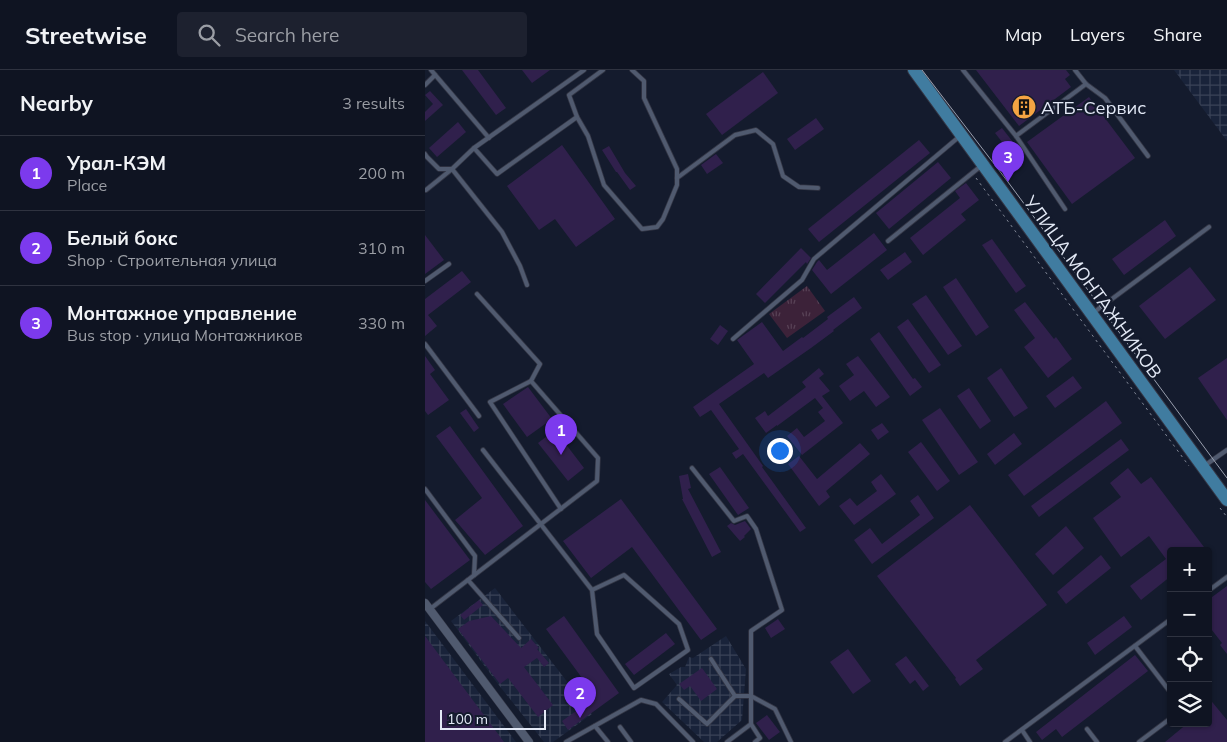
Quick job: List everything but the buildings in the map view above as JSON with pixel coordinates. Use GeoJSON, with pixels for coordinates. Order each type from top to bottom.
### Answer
{"type":"FeatureCollection","features":[{"type":"Feature","properties":{"kind":"main road","name":"УЛИЦА МОНТАЖНИКОВ"},"geometry":{"type":"LineString","coordinates":[[914,70],[961,135],[977,169],[1091,314],[1197,468],[1225,500]]}},
{"type":"Feature","properties":{"kind":"street"},"geometry":{"type":"LineString","coordinates":[[427,606],[529,742]]}},
{"type":"Feature","properties":{"kind":"lane"},"geometry":{"type":"LineString","coordinates":[[431,70],[489,138]]}},
{"type":"Feature","properties":{"kind":"lane"},"geometry":{"type":"LineString","coordinates":[[425,190],[452,169],[474,148],[584,70]]}},
{"type":"Feature","properties":{"kind":"lane"},"geometry":{"type":"LineString","coordinates":[[603,70],[569,95],[577,117],[588,136],[604,185],[642,229],[657,227],[663,219],[677,185],[677,169],[643,98],[644,81],[632,70]]}},
{"type":"Feature","properties":{"kind":"lane"},"geometry":{"type":"LineString","coordinates":[[963,70],[1016,136],[1065,209]]}},
{"type":"Feature","properties":{"kind":"lane"},"geometry":{"type":"LineString","coordinates":[[1075,70],[1086,84],[1105,98],[1147,156]]}},
{"type":"Feature","properties":{"kind":"lane"},"geometry":{"type":"LineString","coordinates":[[425,85],[435,75]]}},
{"type":"Feature","properties":{"kind":"lane"},"geometry":{"type":"LineString","coordinates":[[1016,136],[1086,84]]}},
{"type":"Feature","properties":{"kind":"lane"},"geometry":{"type":"LineString","coordinates":[[474,148],[497,174],[577,117]]}},
{"type":"Feature","properties":{"kind":"lane"},"geometry":{"type":"LineString","coordinates":[[677,178],[735,135],[756,130],[773,144],[783,176],[799,187],[819,188]]}},
{"type":"Feature","properties":{"kind":"lane"},"geometry":{"type":"LineString","coordinates":[[733,339],[802,280],[814,259],[961,135]]}},
{"type":"Feature","properties":{"kind":"lane"},"geometry":{"type":"LineString","coordinates":[[425,154],[439,170],[452,169]]}},
{"type":"Feature","properties":{"kind":"lane"},"geometry":{"type":"LineString","coordinates":[[452,169],[502,232],[520,266],[527,285]]}},
{"type":"Feature","properties":{"kind":"lane"},"geometry":{"type":"LineString","coordinates":[[888,241],[977,169]]}},
{"type":"Feature","properties":{"kind":"lane"},"geometry":{"type":"LineString","coordinates":[[1091,314],[1209,227]]}},
{"type":"Feature","properties":{"kind":"lane"},"geometry":{"type":"LineString","coordinates":[[425,281],[449,264]]}},
{"type":"Feature","properties":{"kind":"lane"},"geometry":{"type":"LineString","coordinates":[[477,294],[540,364],[531,381],[490,402],[561,509]]}},
{"type":"Feature","properties":{"kind":"lane"},"geometry":{"type":"LineString","coordinates":[[425,344],[479,416]]}},
{"type":"Feature","properties":{"kind":"lane"},"geometry":{"type":"LineString","coordinates":[[427,606],[468,580],[597,481],[598,458],[531,381]]}},
{"type":"Feature","properties":{"kind":"lane"},"geometry":{"type":"LineString","coordinates":[[483,450],[591,590],[597,634],[634,688],[688,650],[679,624],[624,576],[591,590]]}},
{"type":"Feature","properties":{"kind":"lane"},"geometry":{"type":"LineString","coordinates":[[1197,468],[1227,450]]}},
{"type":"Feature","properties":{"kind":"lane"},"geometry":{"type":"LineString","coordinates":[[693,468],[734,521],[747,516],[756,529],[782,610],[751,632],[751,724],[760,738],[755,742]]}},
{"type":"Feature","properties":{"kind":"lane"},"geometry":{"type":"LineString","coordinates":[[425,489],[475,556],[474,575]]}},
{"type":"Feature","properties":{"kind":"lane"},"geometry":{"type":"LineString","coordinates":[[1212,588],[1227,577]]}},
{"type":"Feature","properties":{"kind":"lane"},"geometry":{"type":"LineString","coordinates":[[468,580],[519,638]]}},
{"type":"Feature","properties":{"kind":"lane"},"geometry":{"type":"LineString","coordinates":[[1005,742],[1167,622]]}},
{"type":"Feature","properties":{"kind":"lane"},"geometry":{"type":"LineString","coordinates":[[1135,646],[1167,688]]}},
{"type":"Feature","properties":{"kind":"lane"},"geometry":{"type":"LineString","coordinates":[[711,659],[735,696]]}},
{"type":"Feature","properties":{"kind":"lane"},"geometry":{"type":"LineString","coordinates":[[679,699],[707,724],[735,696],[751,696],[775,709],[791,742]]}},
{"type":"Feature","properties":{"kind":"lane"},"geometry":{"type":"LineString","coordinates":[[565,742],[641,700],[656,704],[693,742]]}},
{"type":"Feature","properties":{"kind":"lane"},"geometry":{"type":"LineString","coordinates":[[1139,742],[1167,721]]}},
{"type":"Feature","properties":{"kind":"lane"},"geometry":{"type":"LineString","coordinates":[[727,742],[751,724]]}},
{"type":"Feature","properties":{"kind":"lane"},"geometry":{"type":"LineString","coordinates":[[595,726],[608,742]]}},
{"type":"Feature","properties":{"kind":"lane"},"geometry":{"type":"LineString","coordinates":[[621,727],[631,742]]}},
{"type":"Feature","properties":{"kind":"lane"},"geometry":{"type":"LineString","coordinates":[[1087,729],[1097,742]]}},
{"type":"Feature","properties":{"kind":"lane"},"geometry":{"type":"LineString","coordinates":[[1022,730],[1030,742]]}},
{"type":"Feature","properties":{"kind":"path"},"geometry":{"type":"LineString","coordinates":[[977,169],[1197,468]]}},
{"type":"Feature","properties":{"kind":"path"},"geometry":{"type":"LineString","coordinates":[[1225,500],[1227,517]]}},
{"type":"Feature","properties":{"kind":"shaded area"},"geometry":{"type":"Polygon","coordinates":[[[1174,70],[1227,70],[1227,141],[1174,70]]]}},
{"type":"Feature","properties":{"kind":"shaded area"},"geometry":{"type":"Polygon","coordinates":[[[495,588],[592,714],[553,742],[544,742],[451,621],[495,588]]]}},
{"type":"Feature","properties":{"kind":"shaded area"},"geometry":{"type":"Polygon","coordinates":[[[425,621],[516,742],[425,742],[425,621]]]}},
{"type":"Feature","properties":{"kind":"shaded area"},"geometry":{"type":"Polygon","coordinates":[[[726,636],[746,669],[742,720],[717,742],[704,742],[662,702],[677,685],[669,674],[681,667],[685,667],[689,657],[693,658],[726,636]]]}},
{"type":"Feature","properties":{"kind":"green space"},"geometry":{"type":"Polygon","coordinates":[[[807,286],[825,311],[787,338],[769,314],[807,286]]]}},
{"type":"Feature","properties":{"kind":"tram line"},"geometry":{"type":"LineString","coordinates":[[922,70],[1008,182],[1227,478]]}},
{"type":"Feature","properties":{"kind":"place","name":"АТБ-Сервис"},"geometry":{"type":"Point","coordinates":[1024,107]}},
{"type":"Feature","properties":{"kind":"place","name":"Монтажное управление"},"geometry":{"type":"Point","coordinates":[1008,182]}},
{"type":"Feature","properties":{"kind":"place","name":"Урал-КЭМ"},"geometry":{"type":"Point","coordinates":[561,455]}},
{"type":"Feature","properties":{"kind":"place","name":"Белый бокс"},"geometry":{"type":"Point","coordinates":[580,718]}}]}
